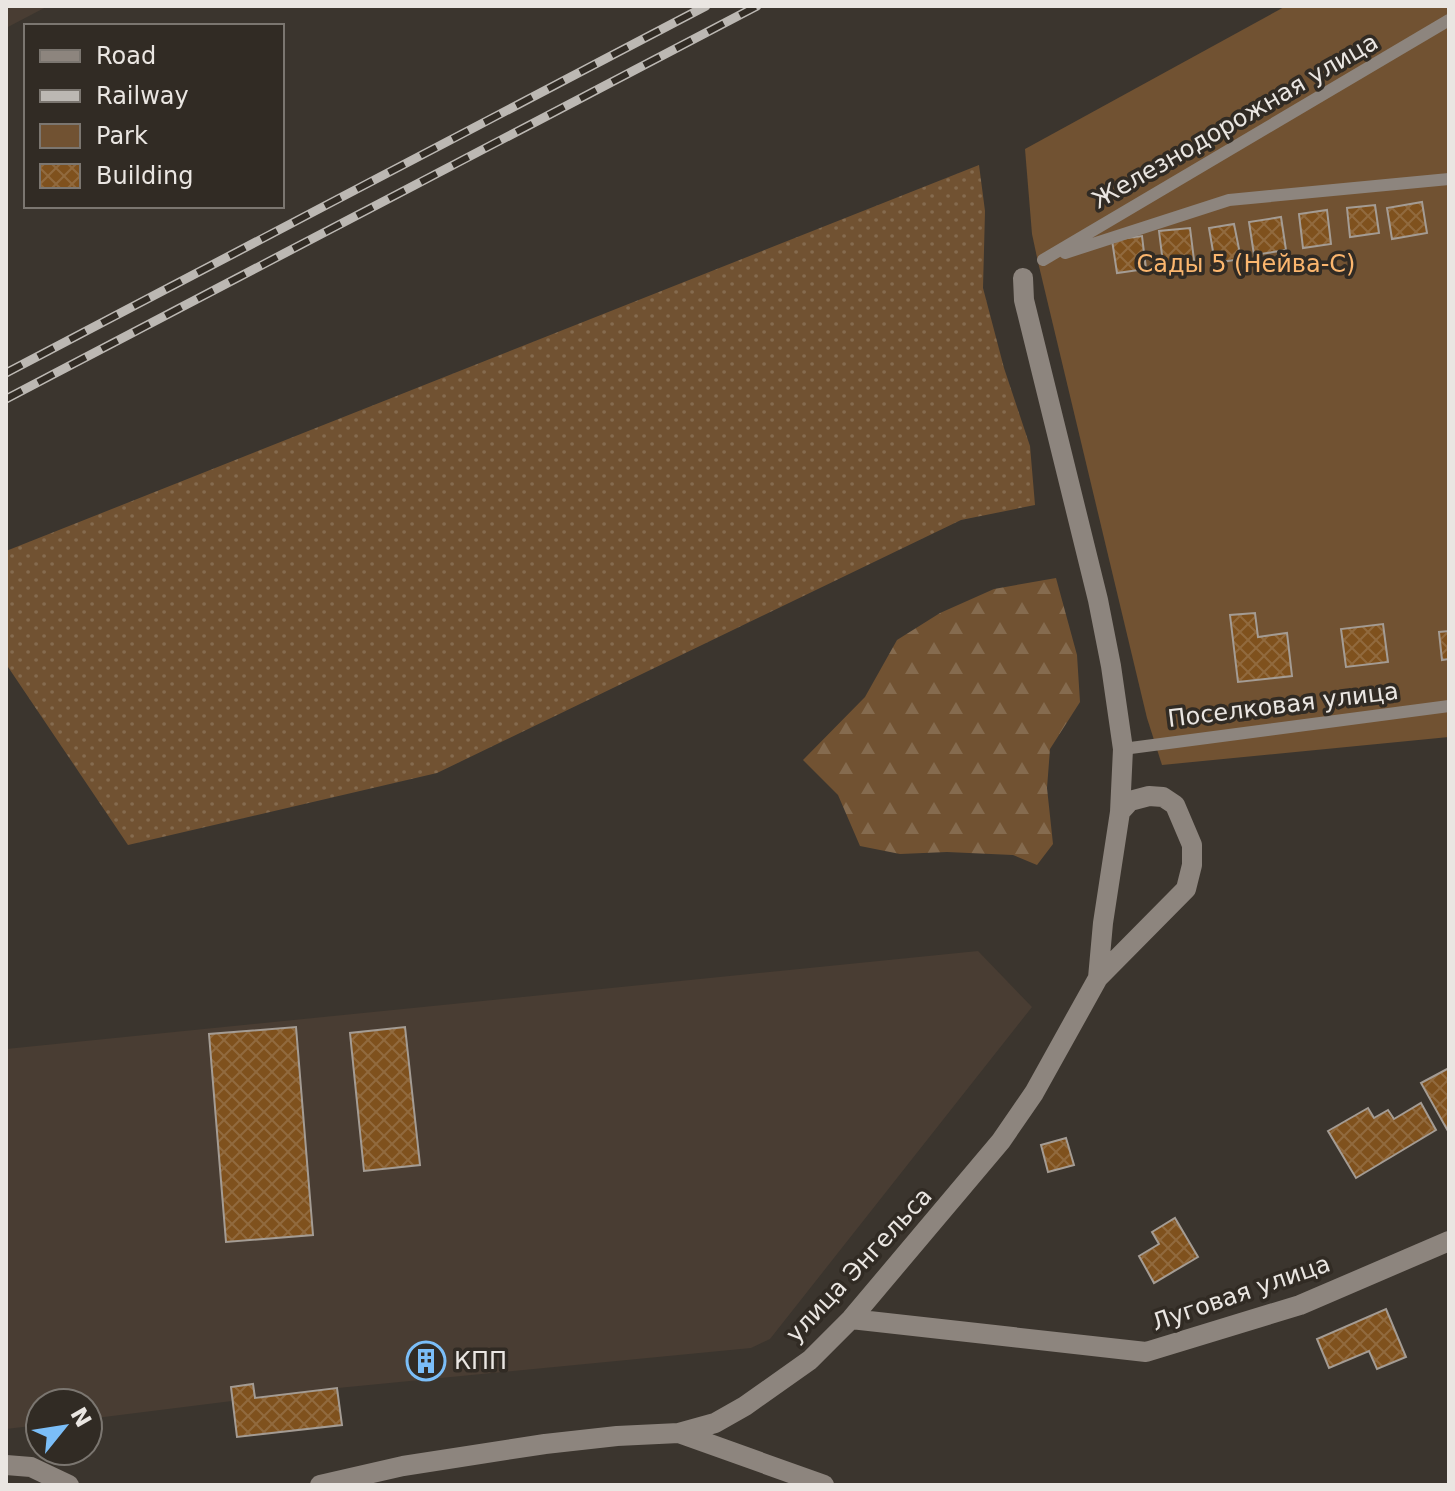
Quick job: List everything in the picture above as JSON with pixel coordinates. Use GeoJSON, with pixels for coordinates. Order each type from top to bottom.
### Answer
{"type":"FeatureCollection","features":[{"type":"Feature","properties":{"kind":"street"},"geometry":{"type":"LineString","coordinates":[[1023,278],[1024,300],[1098,600],[1113,679],[1123,749],[1120,812]]}},
{"type":"Feature","properties":{"kind":"street","name":"улица Энгельса"},"geometry":{"type":"LineString","coordinates":[[320,1485],[403,1466],[545,1444],[679,1433],[715,1423],[745,1406],[810,1360],[851,1319],[1001,1141],[1034,1093],[1098,978],[1186,889],[1192,865],[1192,845],[1175,805],[1163,797],[1149,796],[1130,801],[1120,812],[1098,978]]}},
{"type":"Feature","properties":{"kind":"street","name":"Луговая улица"},"geometry":{"type":"LineString","coordinates":[[851,1319],[1146,1352],[1300,1305],[1449,1241]]}},
{"type":"Feature","properties":{"kind":"street"},"geometry":{"type":"LineString","coordinates":[[679,1433],[824,1485]]}},
{"type":"Feature","properties":{"kind":"street"},"geometry":{"type":"LineString","coordinates":[[31,1467],[48,1485]]}},
{"type":"Feature","properties":{"kind":"street"},"geometry":{"type":"LineString","coordinates":[[31,1467],[69,1485]]}},
{"type":"Feature","properties":{"kind":"lane","name":"Железнодорожная улица"},"geometry":{"type":"LineString","coordinates":[[1043,260],[1449,20]]}},
{"type":"Feature","properties":{"kind":"lane"},"geometry":{"type":"LineString","coordinates":[[1023,278],[1030,267],[1043,260],[1229,200],[1449,179]]}},
{"type":"Feature","properties":{"kind":"lane","name":"Поселковая улица"},"geometry":{"type":"LineString","coordinates":[[1123,749],[1449,706]]}},
{"type":"Feature","properties":{"kind":"shaded area"},"geometry":{"type":"Polygon","coordinates":[[[6,6],[48,6],[6,28],[6,6]]]}},
{"type":"Feature","properties":{"kind":"shaded area"},"geometry":{"type":"Polygon","coordinates":[[[978,951],[1032,1007],[770,1339],[751,1348],[338,1388],[342,1425],[237,1437],[232,1401],[104,1417],[104,1387],[24,1387],[24,1427],[6,1429],[6,1049],[978,951]]]}},
{"type":"Feature","properties":{"kind":"green space","name":"Сады 5 (Нейва-С)"},"geometry":{"type":"Polygon","coordinates":[[[1286,6],[1449,6],[1449,737],[1162,765],[1147,718],[1038,262],[1032,234],[1025,149],[1286,6]]]}},
{"type":"Feature","properties":{"kind":"green space"},"geometry":{"type":"Polygon","coordinates":[[[979,165],[985,211],[983,288],[1004,368],[1030,446],[1035,505],[961,520],[437,773],[128,845],[6,664],[6,551],[979,165]]]}},
{"type":"Feature","properties":{"kind":"green space"},"geometry":{"type":"Polygon","coordinates":[[[1056,578],[1077,655],[1080,702],[1050,749],[1047,788],[1053,844],[1037,865],[1013,855],[947,852],[900,854],[860,846],[838,795],[803,760],[865,697],[897,640],[940,613],[994,589],[1056,578]]]}},
{"type":"Feature","properties":{"kind":"building"},"geometry":{"type":"Polygon","coordinates":[[[1422,202],[1427,233],[1392,239],[1387,208],[1422,202]]]}},
{"type":"Feature","properties":{"kind":"building"},"geometry":{"type":"Polygon","coordinates":[[[1375,205],[1379,233],[1350,237],[1347,208],[1375,205]]]}},
{"type":"Feature","properties":{"kind":"building"},"geometry":{"type":"Polygon","coordinates":[[[1327,210],[1331,244],[1303,248],[1299,214],[1327,210]]]}},
{"type":"Feature","properties":{"kind":"building"},"geometry":{"type":"Polygon","coordinates":[[[1281,217],[1286,250],[1254,255],[1249,222],[1281,217]]]}},
{"type":"Feature","properties":{"kind":"building"},"geometry":{"type":"Polygon","coordinates":[[[1234,224],[1241,259],[1215,263],[1209,228],[1234,224]]]}},
{"type":"Feature","properties":{"kind":"building"},"geometry":{"type":"Polygon","coordinates":[[[1190,228],[1195,268],[1164,271],[1159,231],[1190,228]]]}},
{"type":"Feature","properties":{"kind":"building"},"geometry":{"type":"Polygon","coordinates":[[[1142,236],[1146,269],[1117,273],[1112,240],[1142,236]]]}},
{"type":"Feature","properties":{"kind":"building"},"geometry":{"type":"Polygon","coordinates":[[[1255,613],[1258,637],[1287,633],[1292,676],[1238,682],[1230,615],[1255,613]]]}},
{"type":"Feature","properties":{"kind":"building"},"geometry":{"type":"Polygon","coordinates":[[[1383,624],[1388,662],[1346,667],[1341,629],[1383,624]]]}},
{"type":"Feature","properties":{"kind":"building"},"geometry":{"type":"Polygon","coordinates":[[[1449,631],[1449,659],[1442,660],[1439,632],[1449,631]]]}},
{"type":"Feature","properties":{"kind":"building"},"geometry":{"type":"Polygon","coordinates":[[[296,1027],[313,1235],[226,1242],[209,1034],[296,1027]]]}},
{"type":"Feature","properties":{"kind":"building"},"geometry":{"type":"Polygon","coordinates":[[[405,1027],[420,1165],[364,1171],[350,1033],[405,1027]]]}},
{"type":"Feature","properties":{"kind":"building"},"geometry":{"type":"Polygon","coordinates":[[[1449,1068],[1449,1133],[1421,1083],[1449,1068]]]}},
{"type":"Feature","properties":{"kind":"building"},"geometry":{"type":"Polygon","coordinates":[[[1421,1103],[1436,1130],[1356,1178],[1328,1131],[1368,1108],[1374,1118],[1388,1110],[1394,1119],[1421,1103]]]}},
{"type":"Feature","properties":{"kind":"building"},"geometry":{"type":"Polygon","coordinates":[[[1066,1138],[1074,1165],[1048,1172],[1041,1145],[1066,1138]]]}},
{"type":"Feature","properties":{"kind":"building"},"geometry":{"type":"Polygon","coordinates":[[[1175,1218],[1198,1257],[1154,1283],[1139,1256],[1159,1244],[1152,1232],[1175,1218]]]}},
{"type":"Feature","properties":{"kind":"building"},"geometry":{"type":"Polygon","coordinates":[[[1386,1309],[1406,1357],[1377,1369],[1369,1351],[1329,1368],[1317,1339],[1386,1309]]]}},
{"type":"Feature","properties":{"kind":"building","name":"КПП"},"geometry":{"type":"Polygon","coordinates":[[[440,1348],[441,1372],[412,1374],[410,1350],[440,1348]]]}},
{"type":"Feature","properties":{"kind":"building"},"geometry":{"type":"Polygon","coordinates":[[[253,1384],[255,1398],[337,1388],[342,1425],[237,1437],[231,1387],[253,1384]]]}},
{"type":"Feature","properties":{"kind":"railway"},"geometry":{"type":"LineString","coordinates":[[6,373],[706,6]]}},
{"type":"Feature","properties":{"kind":"railway"},"geometry":{"type":"LineString","coordinates":[[6,399],[757,6]]}},
{"type":"Feature","properties":{"kind":"place","name":"КПП"},"geometry":{"type":"Point","coordinates":[426,1361]}}]}
